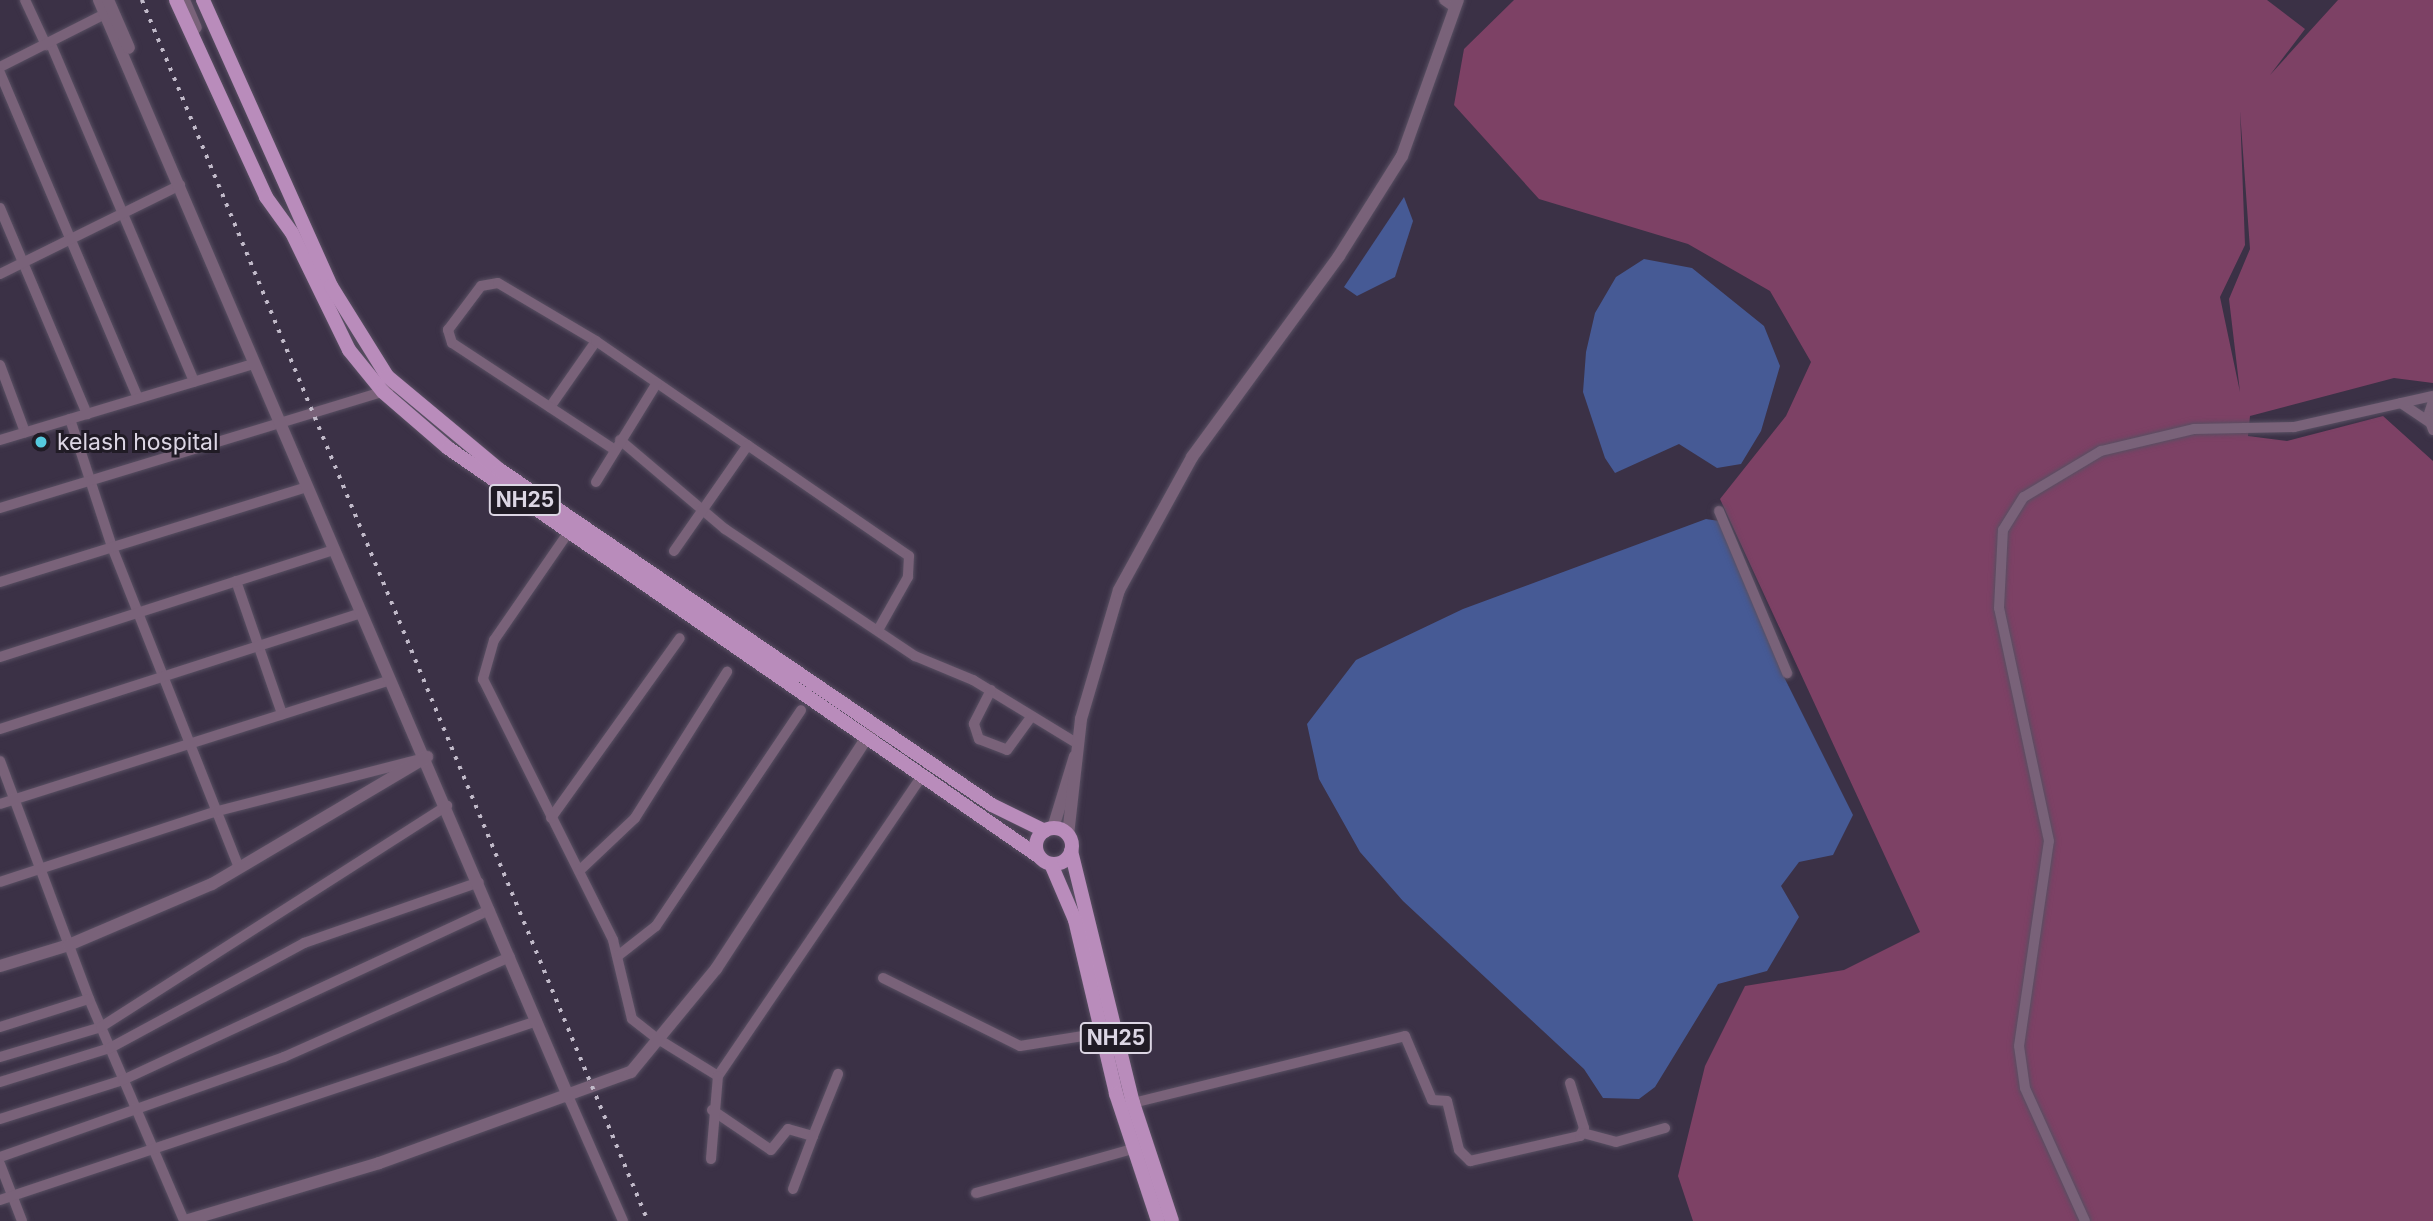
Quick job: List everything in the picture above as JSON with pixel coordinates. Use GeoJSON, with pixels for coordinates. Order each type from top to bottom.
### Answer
{"type":"FeatureCollection","features":[{"type":"Feature","properties":{"kind":"main road","name":"NH25"},"geometry":{"type":"LineString","coordinates":[[176,0],[276,211],[349,350],[448,448],[872,729],[1007,815],[1068,835],[1133,1104],[1172,1221]]}},
{"type":"Feature","properties":{"kind":"main road","name":"NH25"},"geometry":{"type":"LineString","coordinates":[[201,0],[356,335],[390,389],[500,470],[872,729],[923,774],[1051,864],[1075,920],[1133,1149],[1158,1221]]}},
{"type":"Feature","properties":{"kind":"main road"},"geometry":{"type":"LineString","coordinates":[[1038,856],[1049,830]]}},
{"type":"Feature","properties":{"kind":"main road"},"geometry":{"type":"LineString","coordinates":[[1051,864],[1071,851]]}},
{"type":"Feature","properties":{"kind":"street"},"geometry":{"type":"LineString","coordinates":[[25,0],[48,44],[122,209],[194,382]]}},
{"type":"Feature","properties":{"kind":"street"},"geometry":{"type":"LineString","coordinates":[[99,0],[184,185]]}},
{"type":"Feature","properties":{"kind":"street"},"geometry":{"type":"LineString","coordinates":[[108,0],[330,551],[427,757],[623,1221]]}},
{"type":"Feature","properties":{"kind":"street"},"geometry":{"type":"LineString","coordinates":[[184,0],[276,211]]}},
{"type":"Feature","properties":{"kind":"street"},"geometry":{"type":"LineString","coordinates":[[1049,830],[1078,748],[1119,590],[1192,457],[1339,256],[1402,156],[1452,2]]}},
{"type":"Feature","properties":{"kind":"street"},"geometry":{"type":"LineString","coordinates":[[0,67],[105,14]]}},
{"type":"Feature","properties":{"kind":"street"},"geometry":{"type":"LineString","coordinates":[[0,73],[138,398]]}},
{"type":"Feature","properties":{"kind":"street"},"geometry":{"type":"LineString","coordinates":[[0,274],[122,209],[184,185]]}},
{"type":"Feature","properties":{"kind":"street"},"geometry":{"type":"LineString","coordinates":[[0,208],[87,414]]}},
{"type":"Feature","properties":{"kind":"street"},"geometry":{"type":"LineString","coordinates":[[878,630],[908,577],[909,556],[596,341],[498,283],[481,286],[448,331],[452,343],[550,407],[617,445],[703,510],[915,656],[991,690],[1078,748]]}},
{"type":"Feature","properties":{"kind":"street"},"geometry":{"type":"LineString","coordinates":[[550,407],[596,341]]}},
{"type":"Feature","properties":{"kind":"street"},"geometry":{"type":"LineString","coordinates":[[0,440],[253,364]]}},
{"type":"Feature","properties":{"kind":"street"},"geometry":{"type":"LineString","coordinates":[[0,365],[25,432]]}},
{"type":"Feature","properties":{"kind":"street"},"geometry":{"type":"LineString","coordinates":[[596,482],[657,383]]}},
{"type":"Feature","properties":{"kind":"street"},"geometry":{"type":"LineString","coordinates":[[0,508],[390,389]]}},
{"type":"Feature","properties":{"kind":"street"},"geometry":{"type":"LineString","coordinates":[[2085,1221],[2025,1088],[2019,1046],[2049,841],[1999,608],[2003,530],[2024,496],[2101,452],[2194,429],[2294,427],[2433,396]]}},
{"type":"Feature","properties":{"kind":"street"},"geometry":{"type":"LineString","coordinates":[[2431,426],[2433,401]]}},
{"type":"Feature","properties":{"kind":"street"},"geometry":{"type":"LineString","coordinates":[[2401,402],[2431,426]]}},
{"type":"Feature","properties":{"kind":"street"},"geometry":{"type":"LineString","coordinates":[[70,419],[112,547],[141,612],[214,812],[239,868]]}},
{"type":"Feature","properties":{"kind":"street"},"geometry":{"type":"LineString","coordinates":[[674,551],[748,445]]}},
{"type":"Feature","properties":{"kind":"street"},"geometry":{"type":"LineString","coordinates":[[0,582],[304,488]]}},
{"type":"Feature","properties":{"kind":"street"},"geometry":{"type":"LineString","coordinates":[[1719,511],[1787,673]]}},
{"type":"Feature","properties":{"kind":"street"},"geometry":{"type":"LineString","coordinates":[[570,530],[484,662],[488,698],[619,955],[632,1019],[658,1040],[718,1076]]}},
{"type":"Feature","properties":{"kind":"street"},"geometry":{"type":"LineString","coordinates":[[0,657],[330,551]]}},
{"type":"Feature","properties":{"kind":"street"},"geometry":{"type":"LineString","coordinates":[[236,581],[282,714]]}},
{"type":"Feature","properties":{"kind":"street"},"geometry":{"type":"LineString","coordinates":[[0,729],[259,649],[359,614]]}},
{"type":"Feature","properties":{"kind":"street"},"geometry":{"type":"LineString","coordinates":[[551,818],[680,638]]}},
{"type":"Feature","properties":{"kind":"street"},"geometry":{"type":"LineString","coordinates":[[579,872],[635,818],[727,672]]}},
{"type":"Feature","properties":{"kind":"street"},"geometry":{"type":"LineString","coordinates":[[0,804],[390,680]]}},
{"type":"Feature","properties":{"kind":"street"},"geometry":{"type":"LineString","coordinates":[[991,690],[974,724],[979,739],[1007,750],[1031,717]]}},
{"type":"Feature","properties":{"kind":"street"},"geometry":{"type":"LineString","coordinates":[[619,955],[656,926],[801,710]]}},
{"type":"Feature","properties":{"kind":"street"},"geometry":{"type":"LineString","coordinates":[[0,761],[89,999],[185,1221],[569,1098],[631,1072],[716,969],[872,729]]}},
{"type":"Feature","properties":{"kind":"street"},"geometry":{"type":"LineString","coordinates":[[1068,835],[1078,748]]}},
{"type":"Feature","properties":{"kind":"street"},"geometry":{"type":"LineString","coordinates":[[0,882],[214,812],[427,757]]}},
{"type":"Feature","properties":{"kind":"street"},"geometry":{"type":"LineString","coordinates":[[0,966],[69,945],[239,868],[427,757]]}},
{"type":"Feature","properties":{"kind":"street"},"geometry":{"type":"LineString","coordinates":[[711,1159],[712,1110],[718,1076],[923,774]]}},
{"type":"Feature","properties":{"kind":"street"},"geometry":{"type":"LineString","coordinates":[[0,1057],[101,1027],[447,806]]}},
{"type":"Feature","properties":{"kind":"street"},"geometry":{"type":"LineString","coordinates":[[0,1082],[110,1048],[304,943],[478,883]]}},
{"type":"Feature","properties":{"kind":"street"},"geometry":{"type":"LineString","coordinates":[[0,1119],[123,1080],[490,910]]}},
{"type":"Feature","properties":{"kind":"street"},"geometry":{"type":"LineString","coordinates":[[0,1157],[136,1112],[284,1057],[510,957]]}},
{"type":"Feature","properties":{"kind":"street"},"geometry":{"type":"LineString","coordinates":[[883,978],[1020,1046],[1102,1033]]}},
{"type":"Feature","properties":{"kind":"street"},"geometry":{"type":"LineString","coordinates":[[0,1027],[89,999]]}},
{"type":"Feature","properties":{"kind":"street"},"geometry":{"type":"LineString","coordinates":[[0,1200],[537,1021]]}},
{"type":"Feature","properties":{"kind":"street"},"geometry":{"type":"LineString","coordinates":[[1133,1104],[1405,1035],[1433,1100],[1447,1101],[1465,1158],[1548,1146],[1583,1133],[1616,1142],[1665,1128]]}},
{"type":"Feature","properties":{"kind":"street"},"geometry":{"type":"LineString","coordinates":[[793,1189],[838,1074]]}},
{"type":"Feature","properties":{"kind":"street"},"geometry":{"type":"LineString","coordinates":[[1570,1083],[1583,1133]]}},
{"type":"Feature","properties":{"kind":"street"},"geometry":{"type":"LineString","coordinates":[[712,1110],[763,1148],[776,1148],[788,1129],[813,1136]]}},
{"type":"Feature","properties":{"kind":"street"},"geometry":{"type":"LineString","coordinates":[[976,1193],[1133,1149]]}},
{"type":"Feature","properties":{"kind":"street"},"geometry":{"type":"LineString","coordinates":[[0,1164],[22,1221]]}},
{"type":"Feature","properties":{"kind":"shaded area"},"geometry":{"type":"Polygon","coordinates":[[[1514,0],[2267,0],[2305,29],[2270,75],[2338,0],[2433,0],[2433,383],[2394,378],[2250,416],[2248,436],[2287,441],[2383,416],[2433,461],[2433,1221],[1693,1221],[1678,1176],[1705,1066],[1745,986],[1844,970],[1920,932],[1720,499],[1786,416],[1811,362],[1770,291],[1688,244],[1539,199],[1454,105],[1464,49],[1514,0]],[[2240,111],[2245,245],[2220,297],[2240,392],[2229,299],[2250,249],[2240,111]]]}},
{"type":"Feature","properties":{"kind":"water"},"geometry":{"type":"Polygon","coordinates":[[[1404,197],[1413,221],[1395,277],[1357,296],[1344,287],[1404,197]]]}},
{"type":"Feature","properties":{"kind":"water"},"geometry":{"type":"Polygon","coordinates":[[[1644,259],[1692,268],[1764,326],[1780,366],[1761,431],[1741,464],[1717,468],[1679,444],[1615,473],[1605,458],[1583,392],[1586,352],[1595,313],[1616,277],[1644,259]]]}},
{"type":"Feature","properties":{"kind":"water"},"geometry":{"type":"Polygon","coordinates":[[[1706,519],[1719,521],[1780,669],[1853,815],[1833,855],[1799,862],[1781,886],[1799,917],[1767,971],[1718,984],[1655,1087],[1639,1099],[1603,1098],[1584,1069],[1403,901],[1360,852],[1319,779],[1307,724],[1356,660],[1463,609],[1706,519]]]}},
{"type":"Feature","properties":{"kind":"railway"},"geometry":{"type":"LineString","coordinates":[[142,0],[648,1221]]}},
{"type":"Feature","properties":{"kind":"place","name":"kelash hospital"},"geometry":{"type":"Point","coordinates":[41,442]}}]}
